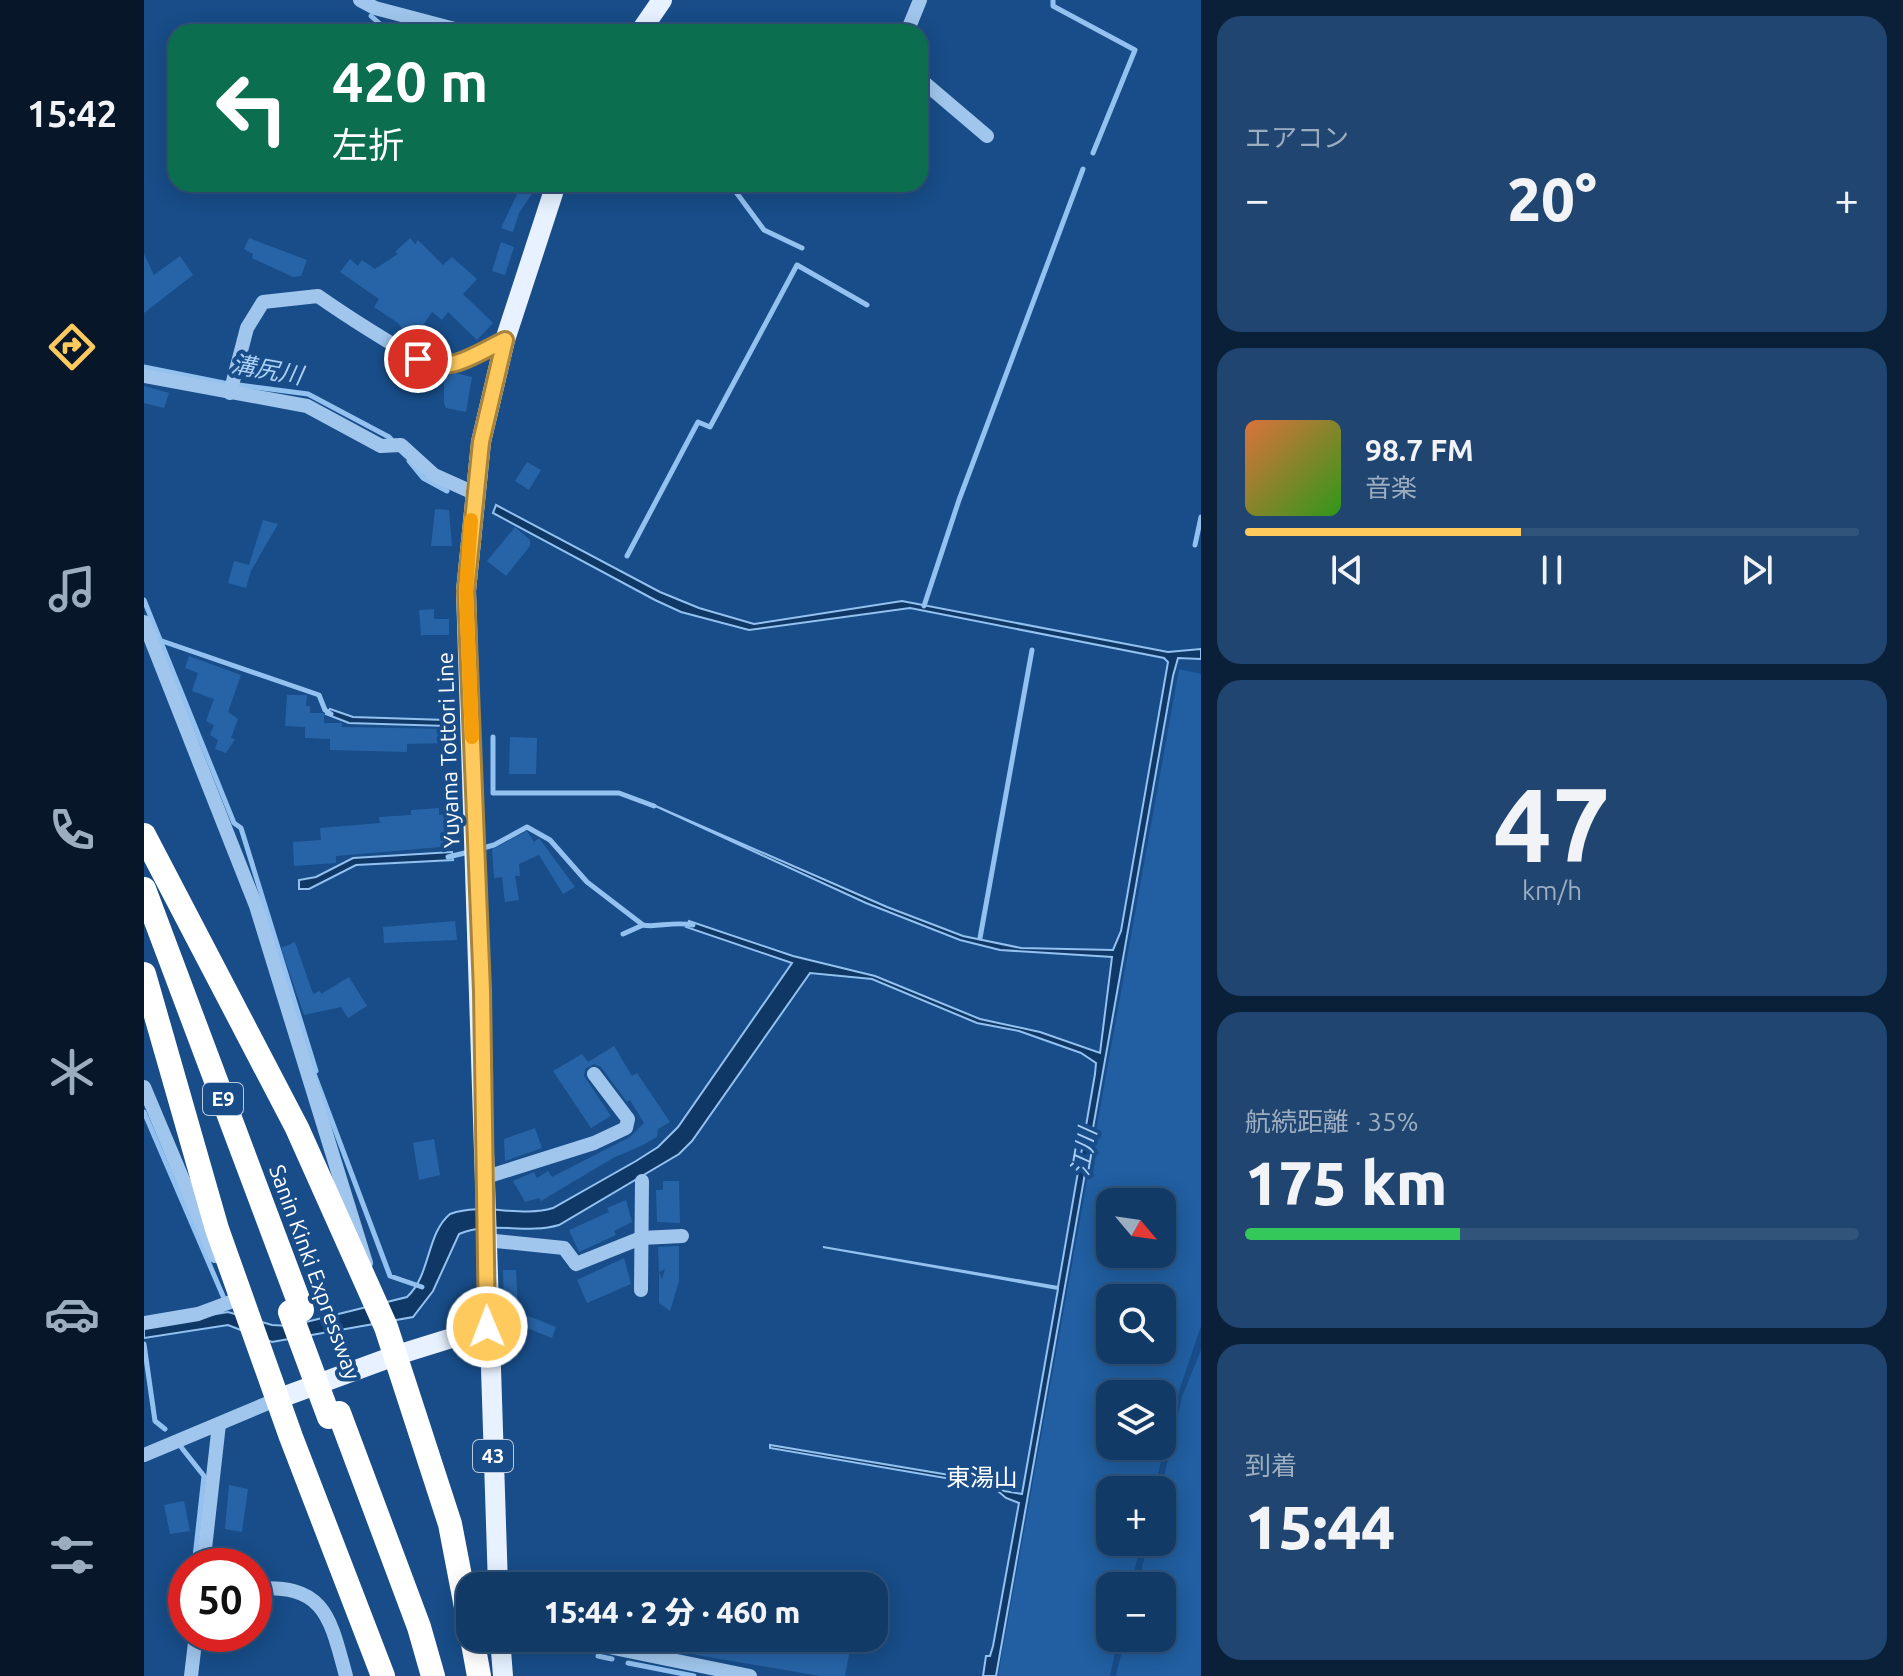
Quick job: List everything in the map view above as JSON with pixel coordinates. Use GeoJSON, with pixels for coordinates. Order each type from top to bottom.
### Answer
{"type":"FeatureCollection","features":[{"type":"Feature","properties":{"kind":"highway"},"geometry":{"type":"LineString","coordinates":[[144,835],[297,1128],[386,1327],[450,1524],[459,1572]]}},
{"type":"Feature","properties":{"kind":"highway","name":"Sanin Kinki Expressway"},"geometry":{"type":"LineString","coordinates":[[144,889],[334,1415],[419,1627],[433,1676]]}},
{"type":"Feature","properties":{"kind":"highway","name":"Sanin Kinki Expressway"},"geometry":{"type":"LineString","coordinates":[[144,914],[296,1311]]}},
{"type":"Feature","properties":{"kind":"highway"},"geometry":{"type":"LineString","coordinates":[[144,974],[217,1229],[313,1495],[383,1676]]}},
{"type":"Feature","properties":{"kind":"highway","name":"Sanin Kinki Expressway"},"geometry":{"type":"LineString","coordinates":[[334,1415],[419,1676]]}},
{"type":"Feature","properties":{"kind":"highway"},"geometry":{"type":"LineString","coordinates":[[475,1652],[479,1676]]}},
{"type":"Feature","properties":{"kind":"main road"},"geometry":{"type":"LineString","coordinates":[[646,24],[662,0]]}},
{"type":"Feature","properties":{"kind":"main road","name":"Yuyama Tottori Line"},"geometry":{"type":"LineString","coordinates":[[487,1327],[482,991],[466,591],[481,442],[505,340],[553,192]]}},
{"type":"Feature","properties":{"kind":"main road"},"geometry":{"type":"LineString","coordinates":[[280,1398],[397,1355],[487,1327]]}},
{"type":"Feature","properties":{"kind":"main road","name":"43"},"geometry":{"type":"LineString","coordinates":[[487,1327],[497,1572]]}},
{"type":"Feature","properties":{"kind":"main road"},"geometry":{"type":"LineString","coordinates":[[501,1652],[503,1676]]}},
{"type":"Feature","properties":{"kind":"street"},"geometry":{"type":"LineString","coordinates":[[360,0],[375,8],[436,24]]}},
{"type":"Feature","properties":{"kind":"street"},"geometry":{"type":"LineString","coordinates":[[910,24],[920,0]]}},
{"type":"Feature","properties":{"kind":"street"},"geometry":{"type":"LineString","coordinates":[[928,86],[987,136]]}},
{"type":"Feature","properties":{"kind":"street"},"geometry":{"type":"LineString","coordinates":[[230,393],[247,328],[263,302],[318,296],[365,329],[382,335],[433,368],[460,362],[505,340]]}},
{"type":"Feature","properties":{"kind":"street"},"geometry":{"type":"LineString","coordinates":[[144,376],[307,406],[381,446],[401,445],[434,475],[474,493]]}},
{"type":"Feature","properties":{"kind":"street"},"geometry":{"type":"LineString","coordinates":[[144,622],[256,906],[366,1256],[369,1289]]}},
{"type":"Feature","properties":{"kind":"street"},"geometry":{"type":"LineString","coordinates":[[483,1178],[594,1143],[626,1128],[628,1119],[594,1074]]}},
{"type":"Feature","properties":{"kind":"street"},"geometry":{"type":"LineString","coordinates":[[144,1087],[228,1288],[244,1306]]}},
{"type":"Feature","properties":{"kind":"street"},"geometry":{"type":"LineString","coordinates":[[641,1290],[642,1181]]}},
{"type":"Feature","properties":{"kind":"street"},"geometry":{"type":"LineString","coordinates":[[486,1240],[564,1248],[576,1264],[641,1238],[682,1236]]}},
{"type":"Feature","properties":{"kind":"street"},"geometry":{"type":"LineString","coordinates":[[144,1323],[244,1306]]}},
{"type":"Feature","properties":{"kind":"street"},"geometry":{"type":"LineString","coordinates":[[144,1455],[280,1398]]}},
{"type":"Feature","properties":{"kind":"street"},"geometry":{"type":"LineString","coordinates":[[205,1548],[219,1424]]}},
{"type":"Feature","properties":{"kind":"street"},"geometry":{"type":"LineString","coordinates":[[272,1588],[312,1597],[325,1610],[346,1676]]}},
{"type":"Feature","properties":{"kind":"street"},"geometry":{"type":"LineString","coordinates":[[191,1676],[194,1652]]}},
{"type":"Feature","properties":{"kind":"street"},"geometry":{"type":"LineString","coordinates":[[633,1652],[750,1676]]}},
{"type":"Feature","properties":{"kind":"shaded area"},"geometry":{"type":"Polygon","coordinates":[[[1179,669],[1201,674],[1201,1326],[1176,1401],[1176,1380],[1096,1380],[1096,1460],[1161,1460],[1157,1476],[1096,1476],[1096,1556],[1138,1556],[1134,1572],[1096,1572],[1096,1652],[1115,1652],[1110,1676],[998,1676],[1179,669]]]}},
{"type":"Feature","properties":{"kind":"shaded area"},"geometry":{"type":"Polygon","coordinates":[[[1201,1350],[1201,1676],[1116,1676],[1122,1652],[1176,1652],[1176,1572],[1141,1572],[1145,1556],[1176,1556],[1176,1476],[1164,1476],[1168,1460],[1176,1460],[1176,1424],[1182,1397],[1201,1350]]]}},
{"type":"Feature","properties":{"kind":"water","name":"江川"},"geometry":{"type":"Polygon","coordinates":[[[496,505],[660,592],[699,608],[754,624],[902,601],[1168,652],[1201,649],[1201,659],[1178,658],[1173,676],[996,1676],[983,1676],[986,1656],[990,1656],[993,1646],[1019,1503],[1006,1498],[992,1486],[770,1448],[770,1445],[991,1482],[1004,1491],[1022,1494],[1058,1289],[823,1247],[1058,1287],[1095,1074],[1096,1063],[1081,1053],[1019,1031],[977,1023],[872,979],[810,973],[692,1141],[679,1154],[559,1225],[534,1229],[484,1228],[459,1234],[433,1291],[413,1317],[272,1342],[228,1325],[144,1338],[144,1326],[228,1312],[272,1325],[290,1326],[407,1297],[420,1278],[442,1222],[450,1214],[476,1209],[540,1211],[553,1208],[658,1147],[678,1127],[792,963],[686,927],[689,921],[793,956],[875,976],[980,1019],[1040,1032],[1100,1053],[1112,957],[1000,950],[960,940],[866,903],[651,804],[887,907],[963,936],[1021,948],[1113,950],[1121,931],[1168,662],[1164,658],[910,608],[749,630],[681,612],[655,600],[493,513],[496,505]]]}},
{"type":"Feature","properties":{"kind":"water"},"geometry":{"type":"Polygon","coordinates":[[[330,709],[353,717],[446,720],[447,726],[349,723],[326,714],[330,709]]]}},
{"type":"Feature","properties":{"kind":"water"},"geometry":{"type":"Polygon","coordinates":[[[452,852],[453,860],[356,865],[309,889],[299,889],[299,880],[316,877],[353,858],[452,852]]]}},
{"type":"Feature","properties":{"kind":"building"},"geometry":{"type":"Polygon","coordinates":[[[518,192],[533,192],[519,213],[513,232],[501,228],[518,192]]]}},
{"type":"Feature","properties":{"kind":"building"},"geometry":{"type":"Polygon","coordinates":[[[249,238],[307,260],[301,276],[293,277],[252,258],[253,254],[244,249],[249,238]]]}},
{"type":"Feature","properties":{"kind":"building"},"geometry":{"type":"Polygon","coordinates":[[[410,238],[415,244],[418,240],[443,265],[452,257],[477,279],[463,294],[493,323],[477,340],[448,312],[442,320],[432,312],[411,343],[400,337],[404,331],[398,323],[374,307],[379,299],[340,272],[350,259],[358,266],[362,260],[375,269],[398,254],[395,252],[410,238]]]}},
{"type":"Feature","properties":{"kind":"building"},"geometry":{"type":"Polygon","coordinates":[[[501,242],[514,247],[505,275],[492,271],[501,242]]]}},
{"type":"Feature","properties":{"kind":"building"},"geometry":{"type":"Polygon","coordinates":[[[144,254],[154,275],[180,256],[193,275],[144,313],[144,254]]]}},
{"type":"Feature","properties":{"kind":"building"},"geometry":{"type":"Polygon","coordinates":[[[455,373],[472,377],[466,412],[446,408],[444,403],[444,376],[455,373]]]}},
{"type":"Feature","properties":{"kind":"building"},"geometry":{"type":"Polygon","coordinates":[[[144,386],[169,393],[164,408],[144,403],[144,386]]]}},
{"type":"Feature","properties":{"kind":"building"},"geometry":{"type":"Polygon","coordinates":[[[527,462],[541,470],[529,490],[515,481],[527,462]]]}},
{"type":"Feature","properties":{"kind":"building"},"geometry":{"type":"Polygon","coordinates":[[[435,509],[449,510],[452,546],[431,546],[435,509]]]}},
{"type":"Feature","properties":{"kind":"building"},"geometry":{"type":"Polygon","coordinates":[[[263,520],[278,524],[251,571],[246,588],[228,583],[234,561],[249,565],[263,520]]]}},
{"type":"Feature","properties":{"kind":"building"},"geometry":{"type":"Polygon","coordinates":[[[515,527],[530,540],[530,546],[506,576],[487,561],[515,527]]]}},
{"type":"Feature","properties":{"kind":"building"},"geometry":{"type":"Polygon","coordinates":[[[434,609],[434,619],[449,619],[449,635],[421,635],[419,610],[434,609]]]}},
{"type":"Feature","properties":{"kind":"building"},"geometry":{"type":"Polygon","coordinates":[[[189,656],[241,675],[228,712],[238,719],[231,738],[235,739],[226,753],[215,749],[218,740],[210,735],[214,725],[206,721],[214,699],[192,691],[198,673],[185,668],[189,656]]]}},
{"type":"Feature","properties":{"kind":"building"},"geometry":{"type":"Polygon","coordinates":[[[287,695],[307,695],[306,706],[310,706],[310,713],[324,713],[324,723],[342,723],[342,727],[444,729],[444,743],[407,744],[407,752],[330,750],[330,739],[305,738],[305,727],[285,726],[287,695]]]}},
{"type":"Feature","properties":{"kind":"building"},"geometry":{"type":"Polygon","coordinates":[[[510,737],[537,738],[536,774],[509,774],[510,737]]]}},
{"type":"Feature","properties":{"kind":"building"},"geometry":{"type":"Polygon","coordinates":[[[439,808],[439,815],[449,814],[452,846],[336,856],[336,863],[294,866],[293,842],[321,840],[320,828],[380,823],[379,817],[411,815],[411,810],[439,808]]]}},
{"type":"Feature","properties":{"kind":"building"},"geometry":{"type":"Polygon","coordinates":[[[527,831],[534,842],[539,838],[575,887],[563,894],[539,855],[519,864],[520,876],[515,876],[519,900],[505,902],[502,877],[494,878],[492,849],[527,831]]]}},
{"type":"Feature","properties":{"kind":"building"},"geometry":{"type":"Polygon","coordinates":[[[455,921],[457,940],[384,943],[383,927],[455,921]]]}},
{"type":"Feature","properties":{"kind":"building"},"geometry":{"type":"Polygon","coordinates":[[[295,942],[313,994],[320,991],[321,994],[349,977],[367,1006],[348,1018],[341,1007],[304,1015],[281,948],[295,942]]]}},
{"type":"Feature","properties":{"kind":"building"},"geometry":{"type":"Polygon","coordinates":[[[614,1046],[632,1076],[637,1073],[670,1122],[658,1129],[657,1137],[643,1145],[613,1158],[541,1201],[539,1198],[525,1202],[513,1181],[534,1172],[537,1178],[548,1171],[552,1177],[630,1137],[644,1123],[630,1100],[627,1102],[601,1067],[594,1064],[585,1069],[584,1076],[611,1116],[591,1128],[553,1071],[582,1054],[588,1062],[614,1046]]]}},
{"type":"Feature","properties":{"kind":"building"},"geometry":{"type":"Polygon","coordinates":[[[535,1128],[542,1148],[505,1161],[504,1139],[535,1128]]]}},
{"type":"Feature","properties":{"kind":"building"},"geometry":{"type":"Polygon","coordinates":[[[434,1139],[440,1175],[419,1180],[413,1143],[434,1139]]]}},
{"type":"Feature","properties":{"kind":"building"},"geometry":{"type":"Polygon","coordinates":[[[663,1181],[679,1181],[680,1223],[657,1222],[656,1190],[663,1190],[663,1181]]]}},
{"type":"Feature","properties":{"kind":"building"},"geometry":{"type":"Polygon","coordinates":[[[626,1200],[632,1222],[614,1231],[616,1235],[579,1252],[569,1230],[609,1212],[607,1208],[626,1200]]]}},
{"type":"Feature","properties":{"kind":"building"},"geometry":{"type":"Polygon","coordinates":[[[679,1246],[679,1281],[670,1311],[659,1303],[658,1247],[679,1246]]]}},
{"type":"Feature","properties":{"kind":"building"},"geometry":{"type":"Polygon","coordinates":[[[624,1258],[631,1284],[587,1303],[577,1280],[624,1258]]]}},
{"type":"Feature","properties":{"kind":"building"},"geometry":{"type":"Polygon","coordinates":[[[503,1270],[516,1270],[518,1312],[556,1327],[552,1338],[504,1319],[503,1270]]]}},
{"type":"Feature","properties":{"kind":"building"},"geometry":{"type":"Polygon","coordinates":[[[229,1485],[248,1489],[242,1532],[225,1529],[229,1485]]]}},
{"type":"Feature","properties":{"kind":"building"},"geometry":{"type":"Polygon","coordinates":[[[184,1501],[190,1531],[170,1534],[164,1505],[184,1501]]]}},
{"type":"Feature","properties":{"kind":"building"},"geometry":{"type":"Polygon","coordinates":[[[683,1652],[849,1652],[845,1676],[820,1676],[683,1652]]]}},
{"type":"Feature","properties":{"kind":"waterway"},"geometry":{"type":"LineString","coordinates":[[1053,0],[1053,6],[1135,50],[1093,153]]}},
{"type":"Feature","properties":{"kind":"waterway"},"geometry":{"type":"LineString","coordinates":[[371,16],[380,24]]}},
{"type":"Feature","properties":{"kind":"waterway"},"geometry":{"type":"LineString","coordinates":[[924,606],[959,500],[1083,169]]}},
{"type":"Feature","properties":{"kind":"waterway"},"geometry":{"type":"LineString","coordinates":[[736,192],[764,230],[802,248]]}},
{"type":"Feature","properties":{"kind":"waterway"},"geometry":{"type":"LineString","coordinates":[[627,556],[698,422],[710,427],[797,265],[867,305]]}},
{"type":"Feature","properties":{"kind":"waterway","name":"溝尻川"},"geometry":{"type":"LineString","coordinates":[[144,367],[224,383],[308,394],[389,437],[395,444]]}},
{"type":"Feature","properties":{"kind":"waterway","name":"溝尻川"},"geometry":{"type":"LineString","coordinates":[[409,461],[423,478],[447,491]]}},
{"type":"Feature","properties":{"kind":"waterway"},"geometry":{"type":"LineString","coordinates":[[1195,545],[1201,517]]}},
{"type":"Feature","properties":{"kind":"waterway"},"geometry":{"type":"LineString","coordinates":[[144,600],[234,823],[241,828],[316,1071],[313,1071],[390,1276],[422,1287]]}},
{"type":"Feature","properties":{"kind":"waterway"},"geometry":{"type":"LineString","coordinates":[[162,641],[319,695],[325,710],[331,714]]}},
{"type":"Feature","properties":{"kind":"waterway"},"geometry":{"type":"LineString","coordinates":[[980,938],[1032,650]]}},
{"type":"Feature","properties":{"kind":"waterway"},"geometry":{"type":"LineString","coordinates":[[493,737],[493,793],[619,793],[654,806]]}},
{"type":"Feature","properties":{"kind":"waterway"},"geometry":{"type":"LineString","coordinates":[[479,849],[494,845],[527,827],[550,840],[587,882],[643,925],[693,925]]}},
{"type":"Feature","properties":{"kind":"waterway"},"geometry":{"type":"LineString","coordinates":[[448,857],[469,852]]}},
{"type":"Feature","properties":{"kind":"waterway"},"geometry":{"type":"LineString","coordinates":[[623,934],[643,925]]}},
{"type":"Feature","properties":{"kind":"waterway"},"geometry":{"type":"LineString","coordinates":[[144,1112],[223,1296]]}},
{"type":"Feature","properties":{"kind":"waterway"},"geometry":{"type":"LineString","coordinates":[[144,1344],[155,1421],[165,1429]]}},
{"type":"Feature","properties":{"kind":"waterway"},"geometry":{"type":"LineString","coordinates":[[181,1447],[204,1476],[196,1548]]}},
{"type":"Feature","properties":{"kind":"waterway"},"geometry":{"type":"LineString","coordinates":[[598,1656],[612,1659]]}},
{"type":"Feature","properties":{"kind":"waterway"},"geometry":{"type":"LineString","coordinates":[[628,1663],[694,1676]]}},
{"type":"Feature","properties":{"kind":"slow traffic"},"geometry":{"type":"LineString","coordinates":[[471,520],[466,591],[472,737]]}},
{"type":"Feature","properties":{"kind":"district","name":"東湯山"},"geometry":{"type":"Point","coordinates":[982,1478]}},
{"type":"Feature","properties":{"kind":"route"},"geometry":{"type":"LineString","coordinates":[[418,359],[433,368],[447,367],[505,340],[481,442],[466,591],[482,991],[487,1327]]}}]}
